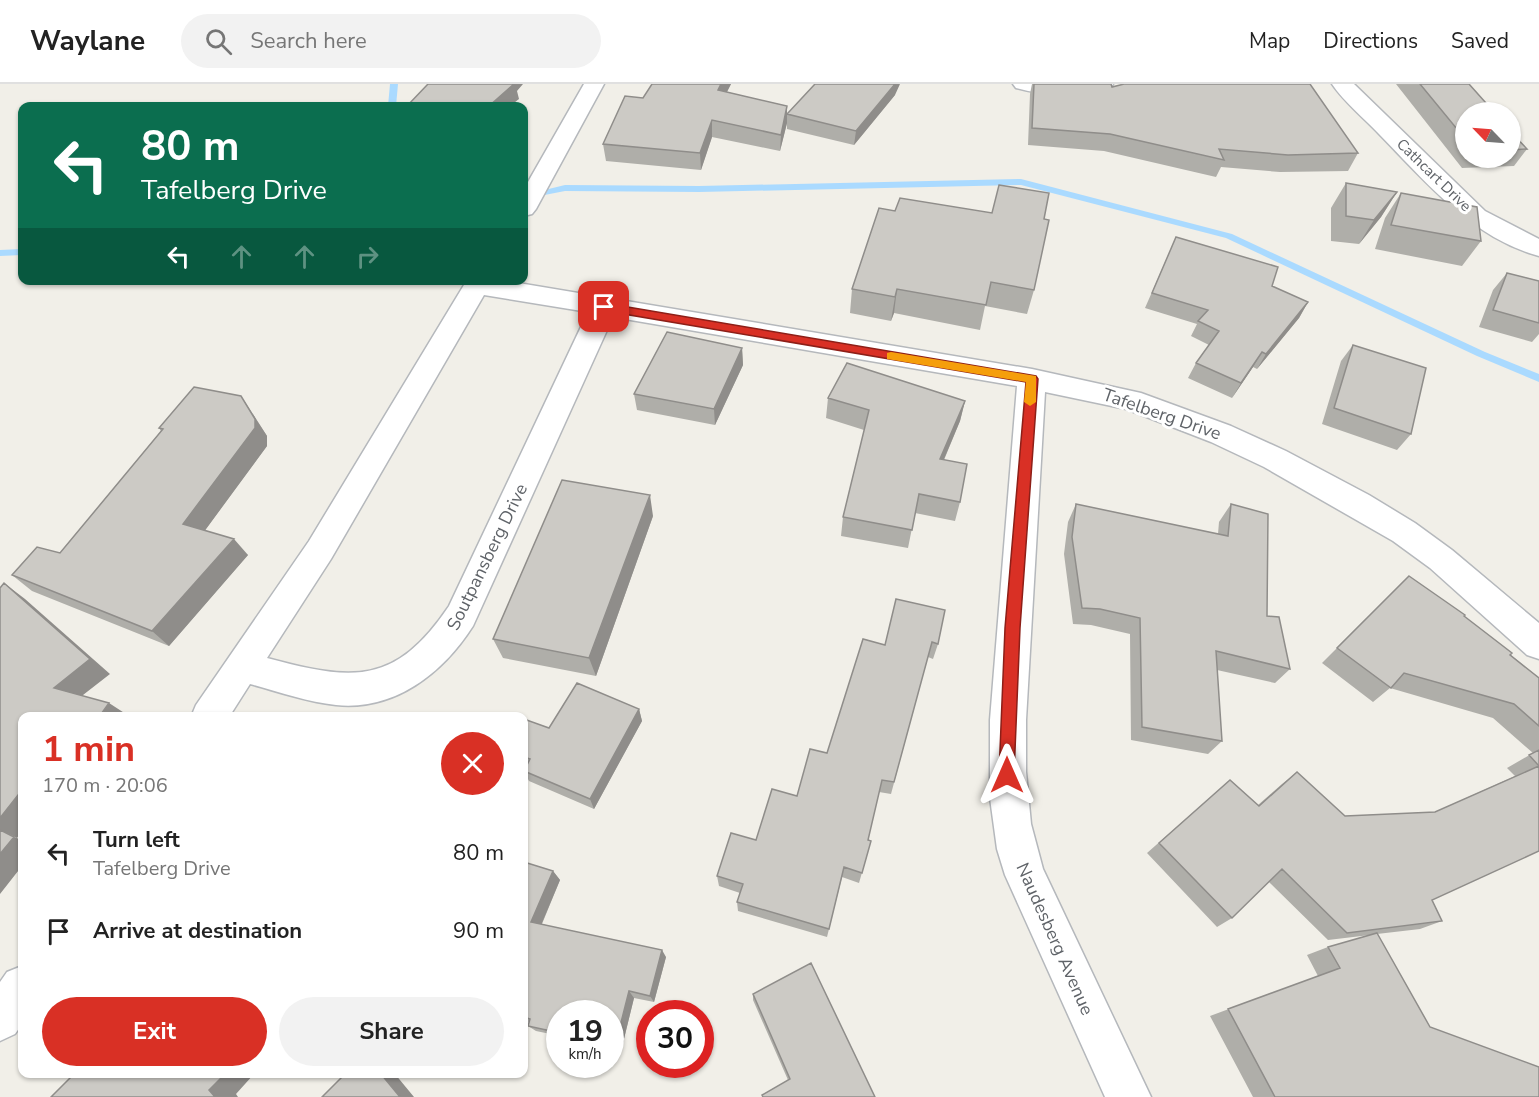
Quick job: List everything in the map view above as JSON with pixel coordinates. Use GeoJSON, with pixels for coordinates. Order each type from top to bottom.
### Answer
{"type":"FeatureCollection","features":[{"type":"Feature","properties":{"kind":"street"},"geometry":{"type":"LineString","coordinates":[[528,201],[594,84]]}},
{"type":"Feature","properties":{"kind":"street"},"geometry":{"type":"LineString","coordinates":[[1023,84],[1063,90],[1103,84]]}},
{"type":"Feature","properties":{"kind":"street","name":"Cathcart Drive"},"geometry":{"type":"LineString","coordinates":[[1342,84],[1432,176],[1476,216],[1539,248]]}},
{"type":"Feature","properties":{"kind":"street"},"geometry":{"type":"LineString","coordinates":[[212,712],[320,550],[478,285]]}},
{"type":"Feature","properties":{"kind":"street","name":"Tafelberg Drive"},"geometry":{"type":"LineString","coordinates":[[489,285],[604,307],[1032,379],[1131,400],[1221,434],[1275,459],[1404,532],[1441,559],[1539,644]]}},
{"type":"Feature","properties":{"kind":"street","name":"Soutpansberg Drive"},"geometry":{"type":"LineString","coordinates":[[243,667],[326,688],[348,690],[384,684],[403,675],[429,657],[442,644],[461,616],[604,307]]}},
{"type":"Feature","properties":{"kind":"street","name":"Naudesberg Avenue"},"geometry":{"type":"LineString","coordinates":[[1032,379],[1012,628],[1007,798],[1017,854],[1024,875],[1128,1097]]}},
{"type":"Feature","properties":{"kind":"street"},"geometry":{"type":"LineString","coordinates":[[0,1019],[18,993]]}},
{"type":"Feature","properties":{"kind":"building"},"geometry":{"type":"Polygon","coordinates":[[[428,84],[514,84],[494,102],[411,102],[428,84]]]}},
{"type":"Feature","properties":{"kind":"building"},"geometry":{"type":"Polygon","coordinates":[[[652,84],[721,84],[718,90],[787,106],[781,135],[712,120],[700,153],[603,144],[625,96],[643,98],[652,84]]]}},
{"type":"Feature","properties":{"kind":"building"},"geometry":{"type":"Polygon","coordinates":[[[815,84],[895,84],[856,131],[787,114],[815,84]]]}},
{"type":"Feature","properties":{"kind":"building"},"geometry":{"type":"Polygon","coordinates":[[[1034,84],[1111,84],[1112,87],[1124,84],[1310,84],[1358,153],[1288,155],[1219,149],[1224,160],[1110,134],[1032,128],[1034,84]]]}},
{"type":"Feature","properties":{"kind":"building"},"geometry":{"type":"Polygon","coordinates":[[[1420,84],[1469,84],[1485,102],[1455,102],[1455,127],[1420,84]]]}},
{"type":"Feature","properties":{"kind":"building"},"geometry":{"type":"Polygon","coordinates":[[[1346,183],[1397,192],[1374,220],[1346,216],[1346,183]]]}},
{"type":"Feature","properties":{"kind":"building"},"geometry":{"type":"Polygon","coordinates":[[[999,185],[1049,193],[1044,219],[1049,220],[1034,290],[991,282],[986,305],[897,289],[895,297],[852,289],[879,208],[895,211],[900,198],[992,213],[999,185]]]}},
{"type":"Feature","properties":{"kind":"building"},"geometry":{"type":"Polygon","coordinates":[[[1401,193],[1477,207],[1481,241],[1391,225],[1401,193]]]}},
{"type":"Feature","properties":{"kind":"building"},"geometry":{"type":"Polygon","coordinates":[[[1176,237],[1278,267],[1272,286],[1308,302],[1266,354],[1262,352],[1241,383],[1196,363],[1219,331],[1198,321],[1208,310],[1152,293],[1176,237]]]}},
{"type":"Feature","properties":{"kind":"building"},"geometry":{"type":"Polygon","coordinates":[[[1507,273],[1539,281],[1539,323],[1493,310],[1507,273]]]}},
{"type":"Feature","properties":{"kind":"building"},"geometry":{"type":"Polygon","coordinates":[[[667,332],[742,348],[714,409],[634,394],[667,332]]]}},
{"type":"Feature","properties":{"kind":"building"},"geometry":{"type":"Polygon","coordinates":[[[1353,345],[1426,368],[1411,434],[1334,408],[1353,345]]]}},
{"type":"Feature","properties":{"kind":"building"},"geometry":{"type":"Polygon","coordinates":[[[847,363],[965,401],[940,459],[967,464],[960,502],[919,494],[912,530],[843,517],[869,410],[828,398],[847,363]]]}},
{"type":"Feature","properties":{"kind":"building"},"geometry":{"type":"Polygon","coordinates":[[[194,387],[241,396],[255,419],[255,428],[183,524],[234,539],[152,631],[12,575],[37,547],[60,553],[163,429],[159,428],[194,387]]]}},
{"type":"Feature","properties":{"kind":"building"},"geometry":{"type":"Polygon","coordinates":[[[562,480],[650,495],[589,658],[493,639],[562,480]]]}},
{"type":"Feature","properties":{"kind":"building"},"geometry":{"type":"Polygon","coordinates":[[[1076,504],[1228,536],[1231,504],[1268,514],[1267,616],[1279,617],[1290,669],[1216,651],[1222,741],[1142,727],[1140,618],[1100,609],[1082,608],[1072,537],[1076,504]]]}},
{"type":"Feature","properties":{"kind":"building"},"geometry":{"type":"Polygon","coordinates":[[[1409,576],[1465,615],[1539,678],[1539,726],[1514,704],[1404,673],[1391,688],[1337,648],[1409,576]]]}},
{"type":"Feature","properties":{"kind":"building"},"geometry":{"type":"Polygon","coordinates":[[[4,583],[90,659],[54,688],[109,703],[103,712],[18,712],[18,795],[0,818],[0,588],[4,583]]]}},
{"type":"Feature","properties":{"kind":"building"},"geometry":{"type":"Polygon","coordinates":[[[896,599],[945,610],[938,644],[932,642],[894,782],[882,780],[868,840],[871,841],[862,873],[844,867],[829,929],[737,902],[743,884],[717,876],[731,833],[756,840],[772,789],[797,796],[810,749],[827,753],[863,639],[885,645],[896,599]]]}},
{"type":"Feature","properties":{"kind":"building"},"geometry":{"type":"Polygon","coordinates":[[[577,683],[639,709],[590,799],[528,773],[530,759],[528,758],[528,720],[549,728],[577,683]]]}},
{"type":"Feature","properties":{"kind":"building"},"geometry":{"type":"Polygon","coordinates":[[[1539,750],[1539,766],[1529,755],[1539,750]]]}},
{"type":"Feature","properties":{"kind":"building"},"geometry":{"type":"Polygon","coordinates":[[[1539,766],[1539,851],[1432,900],[1442,921],[1347,933],[1282,869],[1232,918],[1159,843],[1230,780],[1259,806],[1297,772],[1345,816],[1435,812],[1539,766]]]}},
{"type":"Feature","properties":{"kind":"building"},"geometry":{"type":"Polygon","coordinates":[[[0,830],[14,837],[0,854],[0,830]]]}},
{"type":"Feature","properties":{"kind":"building"},"geometry":{"type":"Polygon","coordinates":[[[528,863],[553,871],[531,922],[662,950],[650,996],[629,991],[624,1011],[624,1000],[546,1000],[546,1030],[528,1026],[530,1019],[528,1018],[528,863]]]}},
{"type":"Feature","properties":{"kind":"building"},"geometry":{"type":"Polygon","coordinates":[[[1377,933],[1430,1027],[1539,1067],[1539,1097],[1275,1097],[1228,1009],[1340,968],[1328,947],[1377,933]]]}},
{"type":"Feature","properties":{"kind":"building"},"geometry":{"type":"Polygon","coordinates":[[[811,963],[875,1097],[763,1097],[762,1095],[790,1079],[753,994],[811,963]]]}},
{"type":"Feature","properties":{"kind":"building"},"geometry":{"type":"Polygon","coordinates":[[[70,1078],[221,1078],[209,1090],[215,1097],[51,1097],[70,1078]]]}},
{"type":"Feature","properties":{"kind":"building"},"geometry":{"type":"Polygon","coordinates":[[[341,1078],[384,1078],[400,1097],[322,1097],[341,1078]]]}},
{"type":"Feature","properties":{"kind":"waterway"},"geometry":{"type":"LineString","coordinates":[[392,102],[394,84]]}},
{"type":"Feature","properties":{"kind":"waterway"},"geometry":{"type":"LineString","coordinates":[[528,196],[565,188],[699,189],[1021,182],[1229,236],[1481,354],[1539,378]]}},
{"type":"Feature","properties":{"kind":"waterway"},"geometry":{"type":"LineString","coordinates":[[0,253],[18,252]]}},
{"type":"Feature","properties":{"kind":"slow traffic"},"geometry":{"type":"LineString","coordinates":[[891,356],[1032,379],[1030,402]]}},
{"type":"Feature","properties":{"kind":"route"},"geometry":{"type":"LineString","coordinates":[[604,307],[1032,379],[1012,628],[1006,751],[1007,775]]}}]}
